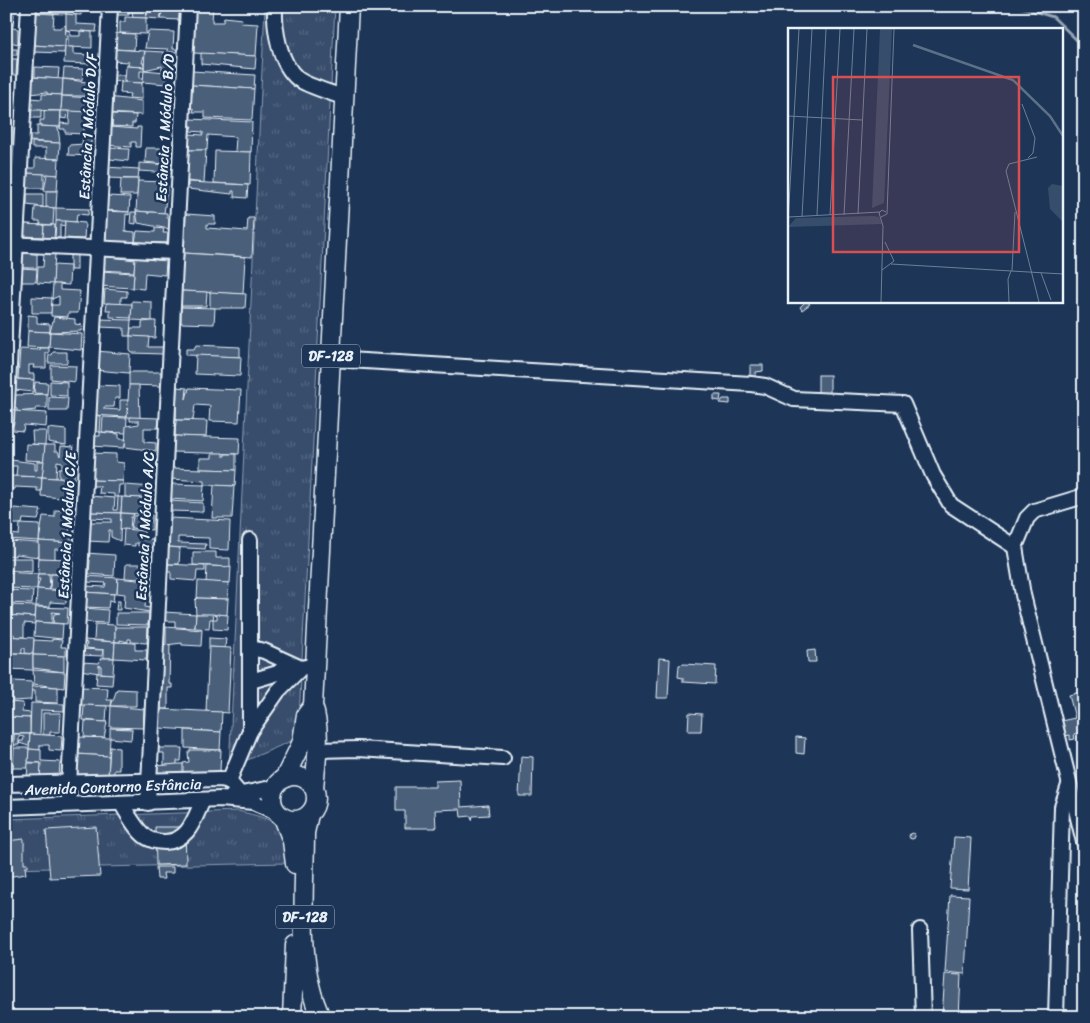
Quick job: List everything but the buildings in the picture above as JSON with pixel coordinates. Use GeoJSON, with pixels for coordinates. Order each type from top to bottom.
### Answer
{"type":"FeatureCollection","features":[{"type":"Feature","properties":{"kind":"main road","name":"DF-128"},"geometry":{"type":"LineString","coordinates":[[321,1017],[308,982],[304,955],[304,833],[309,814],[315,805],[314,788],[318,750],[317,717],[302,665],[331,359],[349,6]]}},
{"type":"Feature","properties":{"kind":"main road","name":"DF-128"},"geometry":{"type":"LineString","coordinates":[[292,1017],[297,873],[292,842],[281,815],[273,803],[280,783],[302,742],[306,715],[313,706]]}},
{"type":"Feature","properties":{"kind":"main road"},"geometry":{"type":"LineString","coordinates":[[280,783],[301,778],[314,788]]}},
{"type":"Feature","properties":{"kind":"main road"},"geometry":{"type":"LineString","coordinates":[[281,815],[299,820],[309,814]]}},
{"type":"Feature","properties":{"kind":"street"},"geometry":{"type":"LineString","coordinates":[[6,420],[11,244],[29,6]]}},
{"type":"Feature","properties":{"kind":"street","name":"Estância 1 Módulo D/F"},"geometry":{"type":"LineString","coordinates":[[98,247],[110,6]]}},
{"type":"Feature","properties":{"kind":"street","name":"Estância 1 Módulo B/D"},"geometry":{"type":"LineString","coordinates":[[174,252],[188,6]]}},
{"type":"Feature","properties":{"kind":"street"},"geometry":{"type":"LineString","coordinates":[[276,6],[275,19],[281,51],[298,79],[345,98]]}},
{"type":"Feature","properties":{"kind":"street"},"geometry":{"type":"LineString","coordinates":[[11,244],[174,252]]}},
{"type":"Feature","properties":{"kind":"street","name":"Estância 1 Módulo C/E"},"geometry":{"type":"LineString","coordinates":[[68,804],[98,247]]}},
{"type":"Feature","properties":{"kind":"street","name":"Estância 1 Módulo A/C"},"geometry":{"type":"LineString","coordinates":[[148,803],[174,252]]}},
{"type":"Feature","properties":{"kind":"street"},"geometry":{"type":"LineString","coordinates":[[331,359],[751,384],[765,386],[794,399],[903,404],[933,475],[952,505],[1015,547]]}},
{"type":"Feature","properties":{"kind":"street"},"geometry":{"type":"LineString","coordinates":[[1084,496],[1034,511],[1028,518],[1015,547],[1023,594],[1084,842]]}},
{"type":"Feature","properties":{"kind":"street"},"geometry":{"type":"LineString","coordinates":[[250,540],[250,731]]}},
{"type":"Feature","properties":{"kind":"street"},"geometry":{"type":"LineString","coordinates":[[251,648],[302,665]]}},
{"type":"Feature","properties":{"kind":"street"},"geometry":{"type":"LineString","coordinates":[[229,781],[250,731],[278,691],[302,665]]}},
{"type":"Feature","properties":{"kind":"street"},"geometry":{"type":"LineString","coordinates":[[251,681],[302,665]]}},
{"type":"Feature","properties":{"kind":"street"},"geometry":{"type":"LineString","coordinates":[[318,750],[358,749],[503,758]]}},
{"type":"Feature","properties":{"kind":"street"},"geometry":{"type":"LineString","coordinates":[[6,784],[221,779],[229,781],[240,794]]}},
{"type":"Feature","properties":{"kind":"street","name":"Avenida Contorno Estância"},"geometry":{"type":"LineString","coordinates":[[221,799],[280,783]]}},
{"type":"Feature","properties":{"kind":"street"},"geometry":{"type":"LineString","coordinates":[[1056,1017],[1062,807],[1069,784]]}},
{"type":"Feature","properties":{"kind":"street","name":"Avenida Contorno Estância"},"geometry":{"type":"LineString","coordinates":[[6,807],[221,799],[253,802],[281,815]]}},
{"type":"Feature","properties":{"kind":"street"},"geometry":{"type":"LineString","coordinates":[[121,803],[145,837],[154,841],[166,842],[182,838],[189,830],[203,800]]}},
{"type":"Feature","properties":{"kind":"street"},"geometry":{"type":"LineString","coordinates":[[920,930],[923,1017]]}},
{"type":"Feature","properties":{"kind":"green space"},"geometry":{"type":"Polygon","coordinates":[[[265,6],[335,6],[298,738],[229,768],[265,6]]]}},
{"type":"Feature","properties":{"kind":"green space"},"geometry":{"type":"Polygon","coordinates":[[[238,811],[262,817],[275,825],[282,838],[287,863],[6,869],[6,819],[238,811]]]}},
{"type":"Feature","properties":{"kind":"waterway"},"geometry":{"type":"LineString","coordinates":[[1018,6],[1053,17],[1084,47]]}}]}
